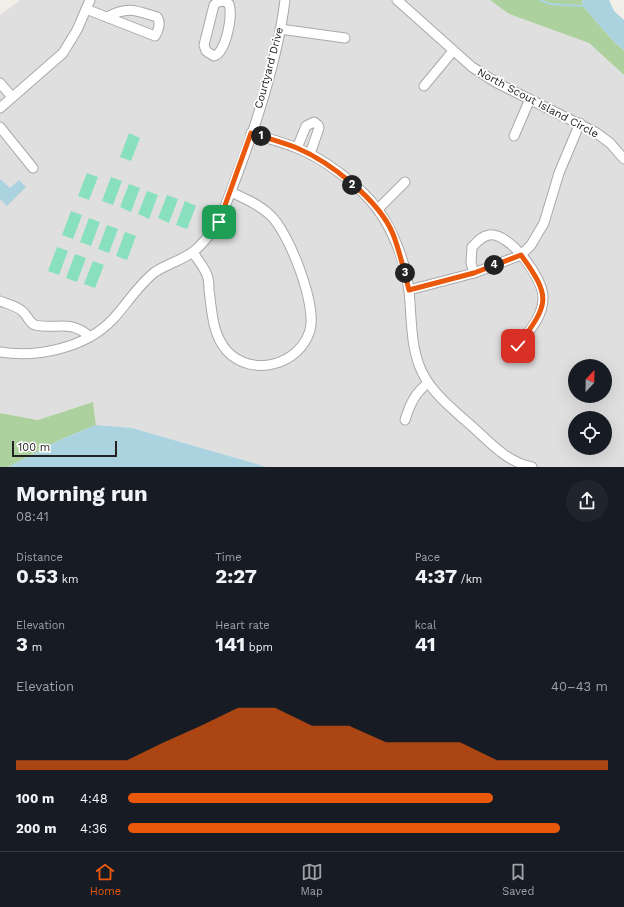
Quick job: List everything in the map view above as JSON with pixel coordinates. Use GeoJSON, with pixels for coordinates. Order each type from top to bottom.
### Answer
{"type":"FeatureCollection","features":[{"type":"Feature","properties":{"kind":"street"},"geometry":{"type":"LineString","coordinates":[[0,108],[63,53],[70,44],[90,0]]}},
{"type":"Feature","properties":{"kind":"street","name":"Courtyard Drive"},"geometry":{"type":"LineString","coordinates":[[0,352],[14,354],[62,349],[89,336],[111,321],[154,272],[193,252],[210,235],[219,222],[251,133],[275,55],[284,0]]}},
{"type":"Feature","properties":{"kind":"street","name":"North Scout Island Circle"},"geometry":{"type":"LineString","coordinates":[[396,0],[472,67],[497,83],[580,123],[595,132],[610,143],[624,159]]}},
{"type":"Feature","properties":{"kind":"street"},"geometry":{"type":"LineString","coordinates":[[224,1],[229,4],[231,12],[223,48],[218,55],[214,56],[206,51],[204,45],[214,5],[218,2],[224,1]]}},
{"type":"Feature","properties":{"kind":"street"},"geometry":{"type":"LineString","coordinates":[[86,9],[155,36],[158,32],[159,24],[157,16],[130,9],[120,10],[107,17]]}},
{"type":"Feature","properties":{"kind":"street"},"geometry":{"type":"LineString","coordinates":[[280,29],[345,38]]}},
{"type":"Feature","properties":{"kind":"street"},"geometry":{"type":"LineString","coordinates":[[424,86],[453,51]]}},
{"type":"Feature","properties":{"kind":"street"},"geometry":{"type":"LineString","coordinates":[[0,83],[12,97]]}},
{"type":"Feature","properties":{"kind":"street"},"geometry":{"type":"LineString","coordinates":[[514,136],[530,99]]}},
{"type":"Feature","properties":{"kind":"street"},"geometry":{"type":"LineString","coordinates":[[297,148],[306,126],[314,122],[318,124],[319,128],[310,154]]}},
{"type":"Feature","properties":{"kind":"street"},"geometry":{"type":"LineString","coordinates":[[409,290],[474,273],[521,255],[534,241],[544,223],[559,173],[580,123]]}},
{"type":"Feature","properties":{"kind":"street"},"geometry":{"type":"LineString","coordinates":[[0,127],[33,168]]}},
{"type":"Feature","properties":{"kind":"street"},"geometry":{"type":"LineString","coordinates":[[251,133],[297,148],[310,154],[338,173],[361,192],[378,209],[392,233],[409,290],[412,334],[422,372],[428,383],[461,417],[499,451],[512,460],[532,467]]}},
{"type":"Feature","properties":{"kind":"street"},"geometry":{"type":"LineString","coordinates":[[378,209],[405,182]]}},
{"type":"Feature","properties":{"kind":"street"},"geometry":{"type":"LineString","coordinates":[[193,252],[208,276],[214,323],[218,336],[227,350],[239,360],[257,365],[269,366],[282,362],[295,354],[302,346],[310,330],[310,314],[305,287],[292,248],[284,232],[271,216],[258,205],[231,192]]}},
{"type":"Feature","properties":{"kind":"street"},"geometry":{"type":"LineString","coordinates":[[474,273],[470,254],[472,247],[483,237],[497,235],[512,245],[538,278],[543,289],[543,299],[539,318],[518,346]]}},
{"type":"Feature","properties":{"kind":"street"},"geometry":{"type":"LineString","coordinates":[[0,301],[23,312],[31,323],[37,325],[70,326],[80,329],[89,336]]}},
{"type":"Feature","properties":{"kind":"street"},"geometry":{"type":"LineString","coordinates":[[405,420],[409,406],[417,392],[428,383]]}},
{"type":"Feature","properties":{"kind":"shaded area"},"geometry":{"type":"Polygon","coordinates":[[[20,0],[490,0],[509,14],[589,43],[624,75],[624,467],[267,467],[132,428],[96,425],[93,402],[38,420],[0,413],[0,15],[20,0]]]}},
{"type":"Feature","properties":{"kind":"green space"},"geometry":{"type":"Polygon","coordinates":[[[490,0],[582,0],[583,6],[615,43],[624,50],[624,75],[589,43],[509,14],[490,0]]]}},
{"type":"Feature","properties":{"kind":"green space"},"geometry":{"type":"Polygon","coordinates":[[[129,133],[140,138],[131,161],[120,157],[129,133]]]}},
{"type":"Feature","properties":{"kind":"green space"},"geometry":{"type":"Polygon","coordinates":[[[87,173],[98,177],[89,200],[78,196],[87,173]]]}},
{"type":"Feature","properties":{"kind":"green space"},"geometry":{"type":"Polygon","coordinates":[[[111,177],[122,181],[113,205],[102,201],[111,177]]]}},
{"type":"Feature","properties":{"kind":"green space"},"geometry":{"type":"Polygon","coordinates":[[[129,184],[140,188],[131,212],[120,207],[129,184]]]}},
{"type":"Feature","properties":{"kind":"green space"},"geometry":{"type":"Polygon","coordinates":[[[147,191],[158,195],[149,219],[138,214],[147,191]]]}},
{"type":"Feature","properties":{"kind":"green space"},"geometry":{"type":"Polygon","coordinates":[[[167,195],[178,199],[169,223],[158,218],[167,195]]]}},
{"type":"Feature","properties":{"kind":"green space"},"geometry":{"type":"Polygon","coordinates":[[[185,201],[196,206],[187,229],[176,225],[185,201]]]}},
{"type":"Feature","properties":{"kind":"green space"},"geometry":{"type":"Polygon","coordinates":[[[71,211],[82,215],[73,239],[62,235],[71,211]]]}},
{"type":"Feature","properties":{"kind":"green space"},"geometry":{"type":"Polygon","coordinates":[[[89,218],[100,222],[91,246],[80,242],[89,218]]]}},
{"type":"Feature","properties":{"kind":"green space"},"geometry":{"type":"Polygon","coordinates":[[[107,225],[118,229],[109,253],[98,249],[107,225]]]}},
{"type":"Feature","properties":{"kind":"green space"},"geometry":{"type":"Polygon","coordinates":[[[125,232],[136,236],[127,260],[116,256],[125,232]]]}},
{"type":"Feature","properties":{"kind":"green space"},"geometry":{"type":"Polygon","coordinates":[[[57,247],[68,251],[59,275],[48,271],[57,247]]]}},
{"type":"Feature","properties":{"kind":"green space"},"geometry":{"type":"Polygon","coordinates":[[[75,254],[86,258],[77,282],[66,278],[75,254]]]}},
{"type":"Feature","properties":{"kind":"green space"},"geometry":{"type":"Polygon","coordinates":[[[93,261],[104,265],[95,288],[84,284],[93,261]]]}},
{"type":"Feature","properties":{"kind":"green space"},"geometry":{"type":"Polygon","coordinates":[[[93,402],[96,425],[62,439],[8,467],[0,467],[0,413],[38,420],[93,402]]]}},
{"type":"Feature","properties":{"kind":"water"},"geometry":{"type":"Polygon","coordinates":[[[582,0],[609,0],[614,11],[624,20],[624,50],[615,43],[583,6],[582,0]]]}},
{"type":"Feature","properties":{"kind":"water"},"geometry":{"type":"Polygon","coordinates":[[[0,179],[10,188],[19,180],[26,187],[7,206],[0,199],[0,179]]]}},
{"type":"Feature","properties":{"kind":"water"},"geometry":{"type":"Polygon","coordinates":[[[96,425],[132,428],[267,467],[8,467],[62,439],[96,425]]]}},
{"type":"Feature","properties":{"kind":"waterway"},"geometry":{"type":"LineString","coordinates":[[540,0],[550,4],[584,6]]}},
{"type":"Feature","properties":{"kind":"route"},"geometry":{"type":"LineString","coordinates":[[219,222],[251,133],[297,148],[310,154],[338,173],[361,192],[378,209],[392,233],[409,290],[474,273],[521,255],[538,278],[543,289],[543,299],[539,318],[518,346]]}}]}
